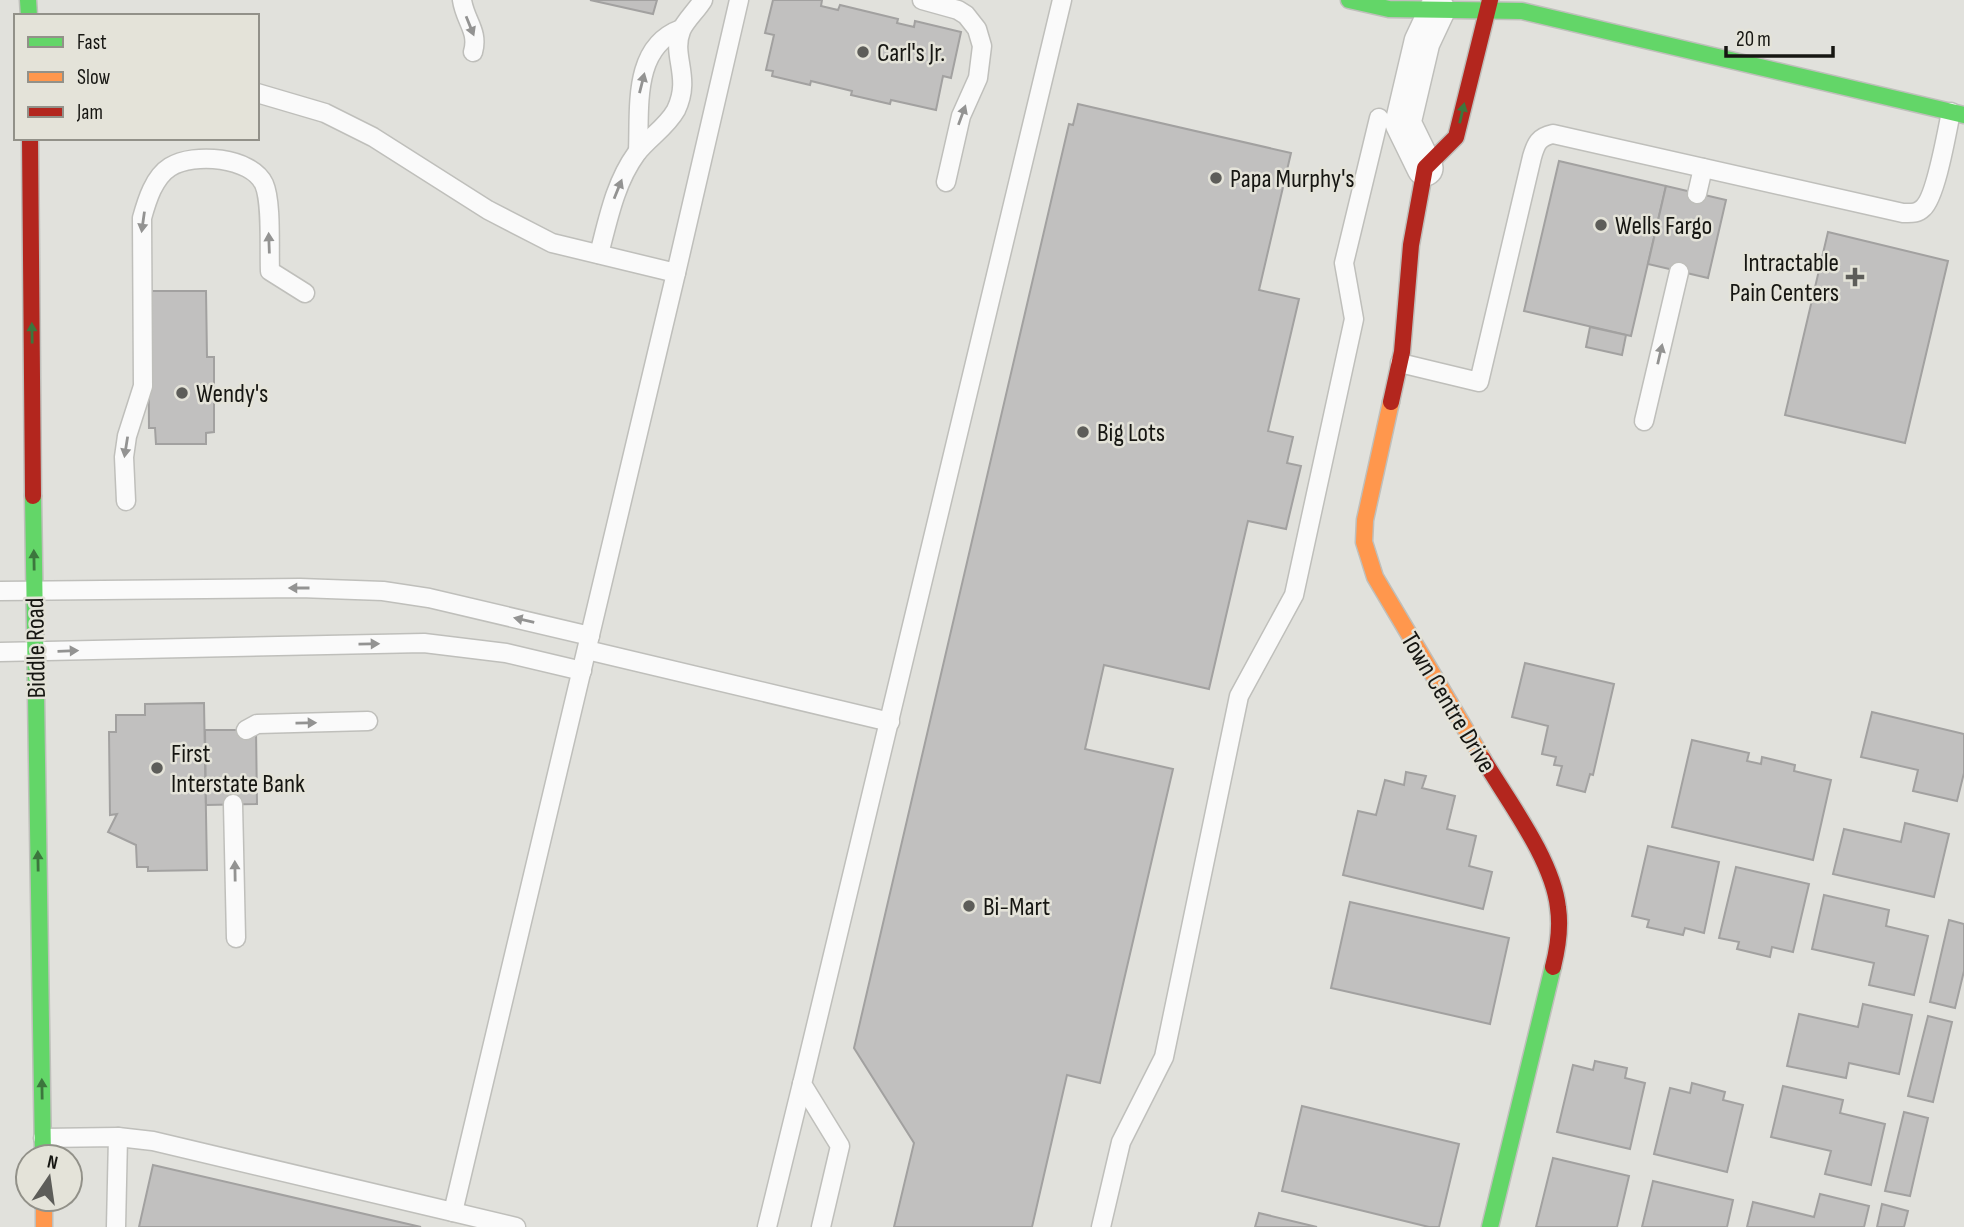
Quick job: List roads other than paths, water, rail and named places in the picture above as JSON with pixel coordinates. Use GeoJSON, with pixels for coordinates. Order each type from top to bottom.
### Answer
{"type":"FeatureCollection","features":[{"type":"Feature","properties":{"kind":"main road"},"geometry":{"type":"LineString","coordinates":[[1349,0],[1389,9],[1492,3],[1958,114]]}},
{"type":"Feature","properties":{"kind":"main road"},"geometry":{"type":"LineString","coordinates":[[1425,168],[1456,137],[1492,3]]}},
{"type":"Feature","properties":{"kind":"main road","name":"Biddle Road"},"geometry":{"type":"LineString","coordinates":[[30,140],[43,1143]]}},
{"type":"Feature","properties":{"kind":"main road","name":"Town Centre Drive"},"geometry":{"type":"LineString","coordinates":[[1425,168],[1412,245],[1400,363],[1365,520],[1364,542],[1367,558],[1394,611],[1540,855],[1558,895],[1560,923],[1558,946],[1490,1227]]}},
{"type":"Feature","properties":{"kind":"street"},"geometry":{"type":"LineString","coordinates":[[1425,168],[1403,123],[1422,42],[1439,5]]}},
{"type":"Feature","properties":{"kind":"lane"},"geometry":{"type":"LineString","coordinates":[[462,0],[476,41],[473,52]]}},
{"type":"Feature","properties":{"kind":"lane"},"geometry":{"type":"LineString","coordinates":[[638,151],[638,100],[652,49],[660,40],[681,29],[702,0]]}},
{"type":"Feature","properties":{"kind":"lane"},"geometry":{"type":"LineString","coordinates":[[453,1212],[739,0]]}},
{"type":"Feature","properties":{"kind":"lane"},"geometry":{"type":"LineString","coordinates":[[922,0],[958,10],[966,15],[977,29],[982,46],[978,78],[961,116],[946,182]]}},
{"type":"Feature","properties":{"kind":"lane"},"geometry":{"type":"LineString","coordinates":[[767,1227],[1062,0]]}},
{"type":"Feature","properties":{"kind":"lane"},"geometry":{"type":"LineString","coordinates":[[599,254],[618,187],[638,151],[668,122],[680,99],[684,83],[679,53],[681,29]]}},
{"type":"Feature","properties":{"kind":"lane"},"geometry":{"type":"LineString","coordinates":[[259,94],[325,113],[373,136],[488,210],[552,243],[676,273]]}},
{"type":"Feature","properties":{"kind":"lane"},"geometry":{"type":"LineString","coordinates":[[1400,363],[1479,382],[1532,157],[1536,143],[1543,136],[1553,134],[1915,214],[1926,206],[1932,193],[1958,114]]}},
{"type":"Feature","properties":{"kind":"lane"},"geometry":{"type":"LineString","coordinates":[[1101,1227],[1121,1142],[1164,1057],[1238,696],[1294,595],[1354,319],[1344,263],[1379,118]]}},
{"type":"Feature","properties":{"kind":"lane"},"geometry":{"type":"LineString","coordinates":[[126,500],[124,457],[127,436],[143,386],[142,218],[146,202],[160,175],[171,166],[189,160],[211,158],[231,161],[250,170],[263,182],[268,196],[270,271],[305,293]]}},
{"type":"Feature","properties":{"kind":"lane"},"geometry":{"type":"LineString","coordinates":[[1698,194],[1703,168]]}},
{"type":"Feature","properties":{"kind":"lane"},"geometry":{"type":"LineString","coordinates":[[1644,421],[1679,272]]}},
{"type":"Feature","properties":{"kind":"lane"},"geometry":{"type":"LineString","coordinates":[[0,591],[300,588],[383,591],[429,598],[588,643],[890,722]]}},
{"type":"Feature","properties":{"kind":"lane"},"geometry":{"type":"LineString","coordinates":[[0,652],[424,643],[506,653],[582,671]]}},
{"type":"Feature","properties":{"kind":"lane"},"geometry":{"type":"LineString","coordinates":[[246,730],[257,724],[368,721]]}},
{"type":"Feature","properties":{"kind":"lane"},"geometry":{"type":"LineString","coordinates":[[233,804],[236,938]]}},
{"type":"Feature","properties":{"kind":"lane"},"geometry":{"type":"LineString","coordinates":[[802,1084],[840,1146],[821,1227]]}},
{"type":"Feature","properties":{"kind":"lane"},"geometry":{"type":"LineString","coordinates":[[116,1227],[118,1137]]}},
{"type":"Feature","properties":{"kind":"lane"},"geometry":{"type":"LineString","coordinates":[[43,1138],[118,1137],[153,1141],[516,1227]]}},
{"type":"Feature","properties":{"kind":"place","name":"Carl's Jr."},"geometry":{"type":"Point","coordinates":[863,52]}},
{"type":"Feature","properties":{"kind":"place","name":"Papa Murphy's"},"geometry":{"type":"Point","coordinates":[1216,178]}},
{"type":"Feature","properties":{"kind":"place","name":"Wells Fargo"},"geometry":{"type":"Point","coordinates":[1601,225]}},
{"type":"Feature","properties":{"kind":"place","name":"Intractable Pain Centers"},"geometry":{"type":"Point","coordinates":[1855,277]}},
{"type":"Feature","properties":{"kind":"place","name":"Wendy's"},"geometry":{"type":"Point","coordinates":[182,393]}},
{"type":"Feature","properties":{"kind":"place","name":"Big Lots"},"geometry":{"type":"Point","coordinates":[1083,432]}},
{"type":"Feature","properties":{"kind":"place","name":"First Interstate Bank"},"geometry":{"type":"Point","coordinates":[157,768]}},
{"type":"Feature","properties":{"kind":"place","name":"Bi-Mart"},"geometry":{"type":"Point","coordinates":[969,906]}}]}
